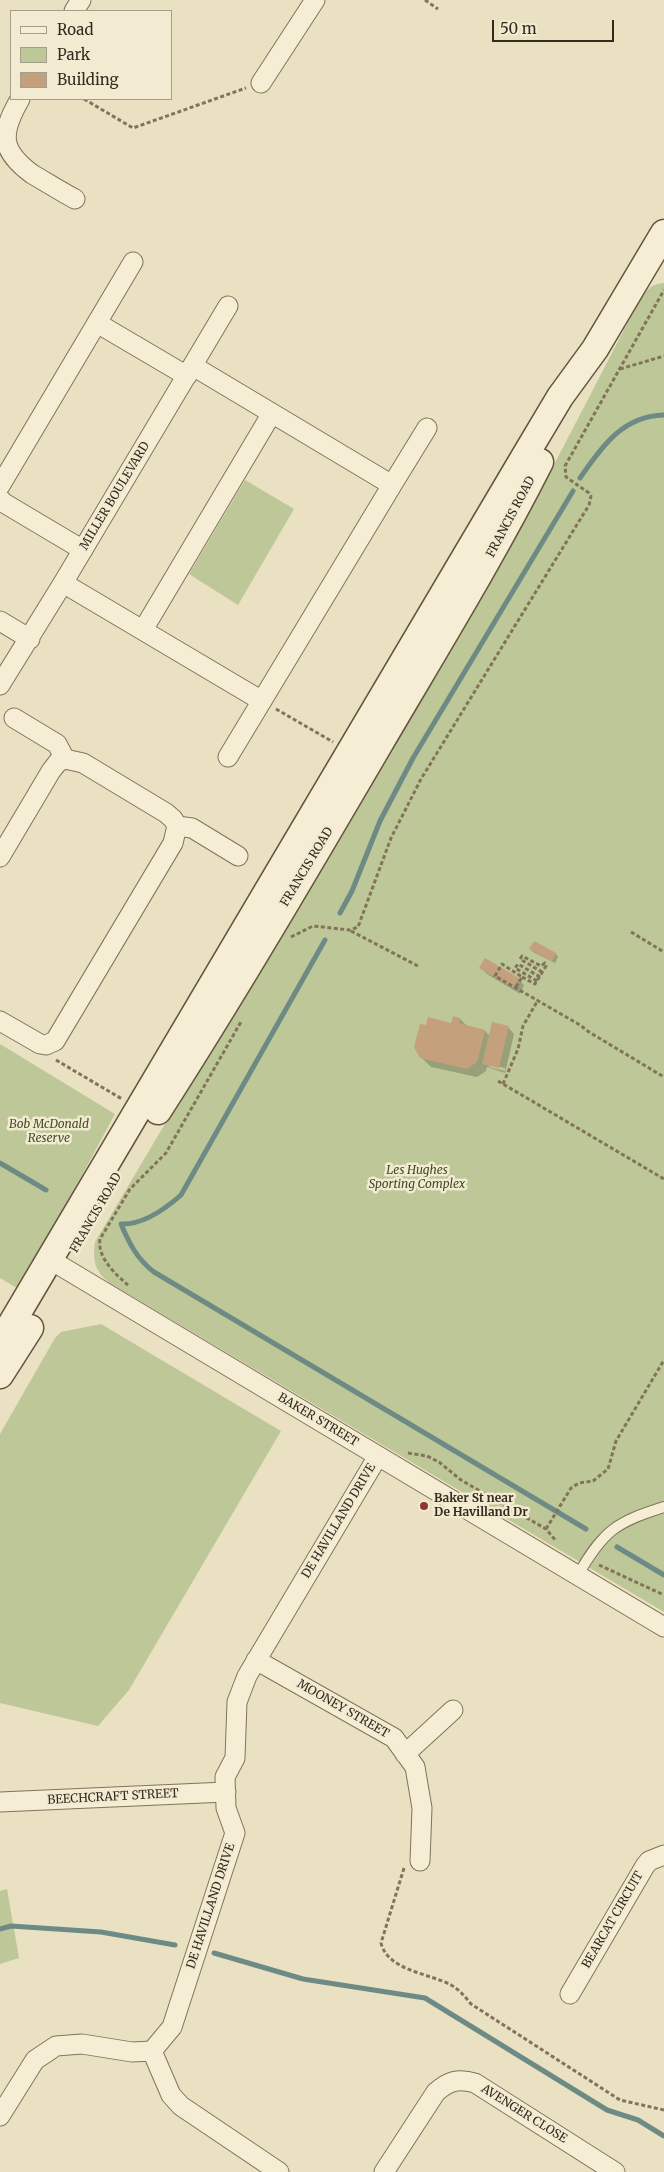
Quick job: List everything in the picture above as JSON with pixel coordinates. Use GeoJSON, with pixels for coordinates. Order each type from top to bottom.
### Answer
{"type":"FeatureCollection","features":[{"type":"Feature","properties":{"kind":"main road","name":"FRANCIS ROAD"},"geometry":{"type":"LineString","coordinates":[[0,1375],[56,1264],[530,462],[560,397],[595,349],[660,247]]}},
{"type":"Feature","properties":{"kind":"main road","name":"FRANCIS ROAD"},"geometry":{"type":"LineString","coordinates":[[0,1343],[56,1264]]}},
{"type":"Feature","properties":{"kind":"street"},"geometry":{"type":"LineString","coordinates":[[261,83],[315,0]]}},
{"type":"Feature","properties":{"kind":"street"},"geometry":{"type":"LineString","coordinates":[[19,100],[7,120],[1,138],[6,153],[12,161],[75,199]]}},
{"type":"Feature","properties":{"kind":"street"},"geometry":{"type":"LineString","coordinates":[[0,486],[133,262]]}},
{"type":"Feature","properties":{"kind":"street","name":"MILLER BOULEVARD"},"geometry":{"type":"LineString","coordinates":[[0,685],[64,583],[228,306]]}},
{"type":"Feature","properties":{"kind":"street"},"geometry":{"type":"LineString","coordinates":[[97,323],[272,413],[392,485]]}},
{"type":"Feature","properties":{"kind":"street"},"geometry":{"type":"LineString","coordinates":[[143,630],[272,413]]}},
{"type":"Feature","properties":{"kind":"street"},"geometry":{"type":"LineString","coordinates":[[228,757],[427,428]]}},
{"type":"Feature","properties":{"kind":"street"},"geometry":{"type":"LineString","coordinates":[[0,499],[83,550]]}},
{"type":"Feature","properties":{"kind":"street"},"geometry":{"type":"LineString","coordinates":[[64,583],[262,701]]}},
{"type":"Feature","properties":{"kind":"street"},"geometry":{"type":"LineString","coordinates":[[0,621],[30,638]]}},
{"type":"Feature","properties":{"kind":"street"},"geometry":{"type":"LineString","coordinates":[[14,718],[57,744],[65,759]]}},
{"type":"Feature","properties":{"kind":"street"},"geometry":{"type":"LineString","coordinates":[[0,857],[51,771],[58,762],[65,759],[83,763],[166,813],[177,826],[173,843],[55,1041],[46,1045],[40,1044],[0,1021]]}},
{"type":"Feature","properties":{"kind":"street"},"geometry":{"type":"LineString","coordinates":[[177,826],[192,828],[238,856]]}},
{"type":"Feature","properties":{"kind":"street","name":"BAKER STREET"},"geometry":{"type":"LineString","coordinates":[[56,1264],[664,1627]]}},
{"type":"Feature","properties":{"kind":"street","name":"DE HAVILLAND DRIVE"},"geometry":{"type":"LineString","coordinates":[[152,2051],[172,2026],[235,1833],[226,1808],[225,1777],[235,1758],[237,1702],[247,1676],[256,1660],[378,1456]]}},
{"type":"Feature","properties":{"kind":"street","name":"MOONEY STREET"},"geometry":{"type":"LineString","coordinates":[[256,1660],[394,1738],[415,1767],[422,1808],[420,1861]]}},
{"type":"Feature","properties":{"kind":"street"},"geometry":{"type":"LineString","coordinates":[[405,1754],[453,1710]]}},
{"type":"Feature","properties":{"kind":"street","name":"BEECHCRAFT STREET"},"geometry":{"type":"LineString","coordinates":[[0,1802],[226,1792]]}},
{"type":"Feature","properties":{"kind":"street","name":"BEARCAT CIRCUIT"},"geometry":{"type":"LineString","coordinates":[[570,1994],[645,1866],[649,1861],[664,1855]]}},
{"type":"Feature","properties":{"kind":"street"},"geometry":{"type":"LineString","coordinates":[[0,2116],[35,2060],[56,2046],[82,2044],[132,2052],[152,2051],[171,2095],[181,2106],[279,2172]]}},
{"type":"Feature","properties":{"kind":"street","name":"AVENGER CLOSE"},"geometry":{"type":"LineString","coordinates":[[384,2172],[436,2092],[447,2082],[463,2080],[474,2083],[615,2172]]}},
{"type":"Feature","properties":{"kind":"lane"},"geometry":{"type":"LineString","coordinates":[[578,1575],[603,1536],[618,1524],[664,1507]]}},
{"type":"Feature","properties":{"kind":"path"},"geometry":{"type":"LineString","coordinates":[[425,0],[438,9]]}},
{"type":"Feature","properties":{"kind":"path"},"geometry":{"type":"LineString","coordinates":[[86,100],[133,128],[261,83]]}},
{"type":"Feature","properties":{"kind":"path"},"geometry":{"type":"LineString","coordinates":[[285,944],[297,933],[313,926],[350,930],[360,923],[370,890],[391,838],[421,779],[589,506],[591,496],[566,477],[565,466],[664,290]]}},
{"type":"Feature","properties":{"kind":"path"},"geometry":{"type":"LineString","coordinates":[[620,370],[664,356]]}},
{"type":"Feature","properties":{"kind":"path"},"geometry":{"type":"LineString","coordinates":[[262,701],[325,738]]}},
{"type":"Feature","properties":{"kind":"path"},"geometry":{"type":"LineString","coordinates":[[350,930],[354,934],[418,966]]}},
{"type":"Feature","properties":{"kind":"path"},"geometry":{"type":"LineString","coordinates":[[631,932],[664,952]]}},
{"type":"Feature","properties":{"kind":"path"},"geometry":{"type":"LineString","coordinates":[[542,972],[520,959],[522,956],[541,966],[545,963]]}},
{"type":"Feature","properties":{"kind":"path"},"geometry":{"type":"LineString","coordinates":[[547,959],[535,984],[502,964],[495,976],[664,1077]]}},
{"type":"Feature","properties":{"kind":"path"},"geometry":{"type":"LineString","coordinates":[[537,981],[516,968],[518,964],[540,977]]}},
{"type":"Feature","properties":{"kind":"path"},"geometry":{"type":"LineString","coordinates":[[516,987],[522,977]]}},
{"type":"Feature","properties":{"kind":"path"},"geometry":{"type":"LineString","coordinates":[[503,1084],[518,1050],[523,1026],[538,1000]]}},
{"type":"Feature","properties":{"kind":"path"},"geometry":{"type":"LineString","coordinates":[[135,1289],[107,1263],[100,1248],[100,1239],[130,1189],[166,1154],[242,1019]]}},
{"type":"Feature","properties":{"kind":"path"},"geometry":{"type":"LineString","coordinates":[[46,1045],[53,1058],[111,1092]]}},
{"type":"Feature","properties":{"kind":"path"},"geometry":{"type":"LineString","coordinates":[[498,1080],[664,1179]]}},
{"type":"Feature","properties":{"kind":"path"},"geometry":{"type":"LineString","coordinates":[[546,1529],[565,1495],[576,1485],[594,1481],[608,1469],[613,1459],[613,1448],[616,1441],[664,1360]]}},
{"type":"Feature","properties":{"kind":"path"},"geometry":{"type":"LineString","coordinates":[[401,1450],[433,1458],[461,1480],[546,1529],[552,1534],[554,1541],[587,1559],[664,1595]]}},
{"type":"Feature","properties":{"kind":"path"},"geometry":{"type":"LineString","coordinates":[[420,1861],[404,1865],[381,1942],[383,1951],[403,1967],[450,1985],[460,1991],[471,2004],[620,2100],[664,2110]]}},
{"type":"Feature","properties":{"kind":"green space","name":"Les Hughes Sporting Complex"},"geometry":{"type":"Polygon","coordinates":[[[664,283],[664,1612],[113,1285],[99,1272],[94,1256],[95,1242],[545,482],[638,303],[651,287],[664,283]]]}},
{"type":"Feature","properties":{"kind":"green space"},"geometry":{"type":"Polygon","coordinates":[[[245,480],[294,509],[238,605],[189,574],[245,480]]]}},
{"type":"Feature","properties":{"kind":"green space","name":"Bob McDonald Reserve"},"geometry":{"type":"Polygon","coordinates":[[[0,1044],[115,1114],[20,1290],[0,1278],[0,1044]]]}},
{"type":"Feature","properties":{"kind":"green space"},"geometry":{"type":"Polygon","coordinates":[[[101,1324],[281,1431],[129,1690],[98,1726],[0,1703],[0,1434],[55,1338],[61,1332],[101,1324]]]}},
{"type":"Feature","properties":{"kind":"green space"},"geometry":{"type":"Polygon","coordinates":[[[7,1889],[19,1958],[0,1964],[0,1891],[7,1889]]]}},
{"type":"Feature","properties":{"kind":"building"},"geometry":{"type":"Polygon","coordinates":[[[534,941],[556,953],[552,961],[529,949],[534,941]]]}},
{"type":"Feature","properties":{"kind":"building"},"geometry":{"type":"Polygon","coordinates":[[[485,958],[519,978],[513,988],[479,968],[485,958]]]}},
{"type":"Feature","properties":{"kind":"building"},"geometry":{"type":"Polygon","coordinates":[[[453,1016],[460,1018],[459,1023],[485,1030],[477,1062],[467,1069],[420,1058],[414,1047],[420,1024],[426,1025],[428,1017],[451,1023],[453,1016]]]}},
{"type":"Feature","properties":{"kind":"building"},"geometry":{"type":"Polygon","coordinates":[[[492,1022],[509,1026],[499,1068],[482,1064],[492,1022]]]}},
{"type":"Feature","properties":{"kind":"waterway"},"geometry":{"type":"LineString","coordinates":[[580,478],[596,455],[614,435],[636,421],[664,415]]}},
{"type":"Feature","properties":{"kind":"waterway"},"geometry":{"type":"LineString","coordinates":[[340,913],[352,891],[380,821],[413,758],[573,491]]}},
{"type":"Feature","properties":{"kind":"waterway"},"geometry":{"type":"LineString","coordinates":[[325,940],[181,1195],[153,1216],[137,1222],[121,1224],[124,1231],[138,1256],[154,1272],[586,1529]]}},
{"type":"Feature","properties":{"kind":"waterway"},"geometry":{"type":"LineString","coordinates":[[0,1163],[46,1190]]}},
{"type":"Feature","properties":{"kind":"waterway"},"geometry":{"type":"LineString","coordinates":[[617,1547],[664,1575]]}},
{"type":"Feature","properties":{"kind":"waterway"},"geometry":{"type":"LineString","coordinates":[[0,1929],[11,1926],[101,1932],[175,1945]]}},
{"type":"Feature","properties":{"kind":"waterway"},"geometry":{"type":"LineString","coordinates":[[214,1953],[303,1979],[425,1998],[607,2110],[638,2120],[664,2136]]}},
{"type":"Feature","properties":{"kind":"place","name":"Baker St near De Havilland Dr"},"geometry":{"type":"Point","coordinates":[424,1506]}}]}
